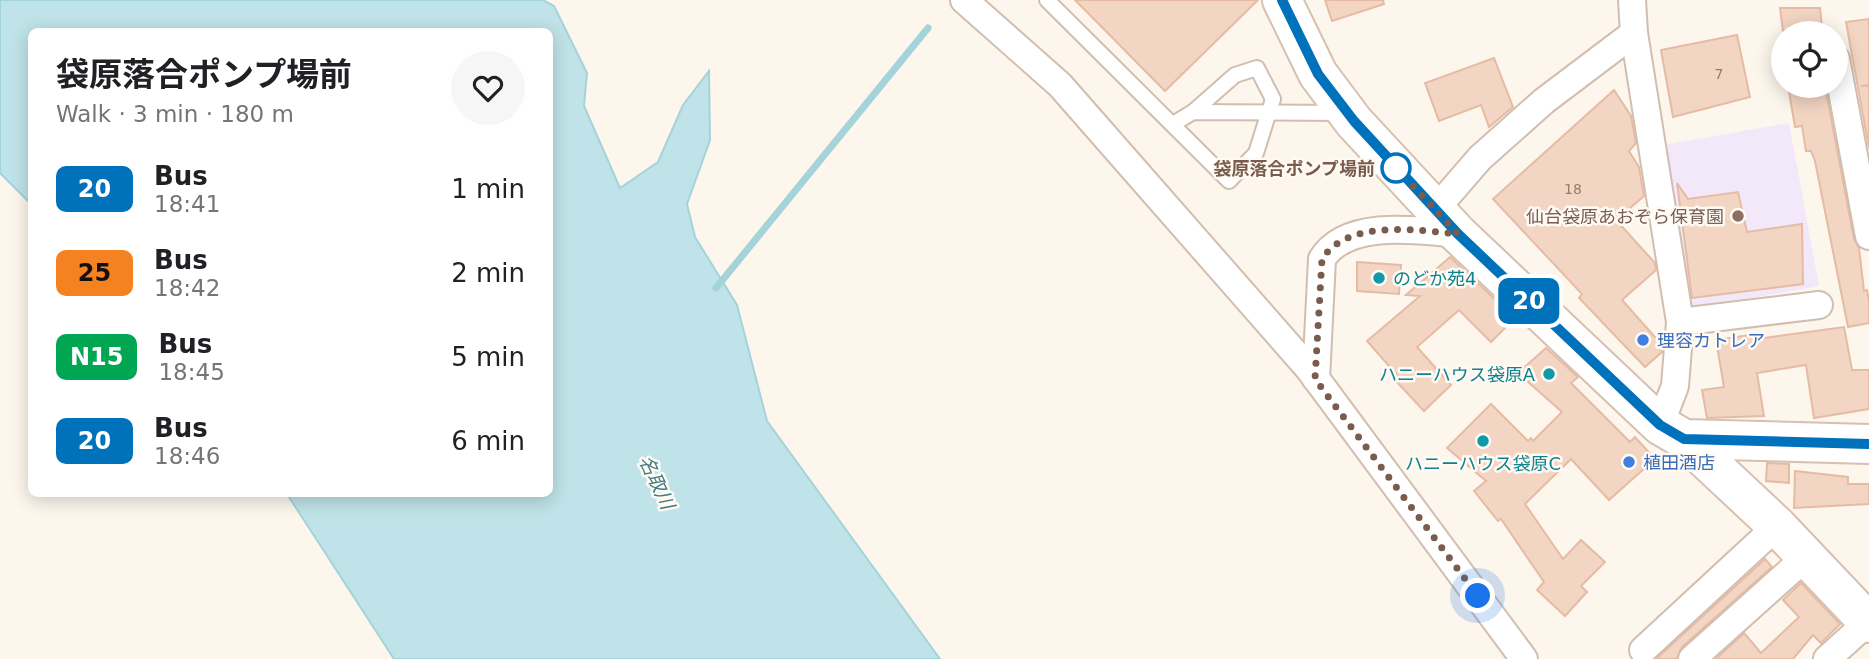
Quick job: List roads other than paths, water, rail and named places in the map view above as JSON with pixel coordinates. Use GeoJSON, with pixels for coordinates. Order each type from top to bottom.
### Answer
{"type":"FeatureCollection","features":[{"type":"Feature","properties":{"kind":"street"},"geometry":{"type":"LineString","coordinates":[[964,0],[1060,85],[1315,379],[1524,659]]}},
{"type":"Feature","properties":{"kind":"street"},"geometry":{"type":"LineString","coordinates":[[1282,0],[1318,74],[1347,113],[1447,222],[1777,526],[1868,623],[1827,659]]}},
{"type":"Feature","properties":{"kind":"street"},"geometry":{"type":"LineString","coordinates":[[1633,1],[1634,33],[1680,322],[1672,432]]}},
{"type":"Feature","properties":{"kind":"street"},"geometry":{"type":"LineString","coordinates":[[1447,222],[1479,158],[1544,101],[1634,33]]}},
{"type":"Feature","properties":{"kind":"street"},"geometry":{"type":"LineString","coordinates":[[1844,98],[1866,204],[1869,236]]}},
{"type":"Feature","properties":{"kind":"street"},"geometry":{"type":"LineString","coordinates":[[1315,379],[1322,259],[1331,246],[1342,239],[1447,222]]}},
{"type":"Feature","properties":{"kind":"street"},"geometry":{"type":"LineString","coordinates":[[1680,322],[1819,305]]}},
{"type":"Feature","properties":{"kind":"street"},"geometry":{"type":"LineString","coordinates":[[1672,432],[1869,444]]}},
{"type":"Feature","properties":{"kind":"street"},"geometry":{"type":"LineString","coordinates":[[1643,650],[1777,526]]}},
{"type":"Feature","properties":{"kind":"street"},"geometry":{"type":"LineString","coordinates":[[1692,659],[1806,557]]}},
{"type":"Feature","properties":{"kind":"lane"},"geometry":{"type":"LineString","coordinates":[[1047,0],[1229,181],[1256,153],[1273,99],[1257,68],[1235,75],[1193,112],[1174,124]]}},
{"type":"Feature","properties":{"kind":"lane"},"geometry":{"type":"LineString","coordinates":[[1193,112],[1347,113]]}},
{"type":"Feature","properties":{"kind":"water","name":"名取川"},"geometry":{"type":"Polygon","coordinates":[[[0,0],[543,0],[554,6],[587,73],[584,106],[620,188],[658,162],[683,105],[709,71],[710,140],[687,204],[695,237],[737,305],[767,421],[940,659],[394,659],[289,497],[553,497],[553,28],[28,28],[28,201],[0,173],[0,0]]]}},
{"type":"Feature","properties":{"kind":"waterway"},"geometry":{"type":"LineString","coordinates":[[716,288],[928,28]]}},
{"type":"Feature","properties":{"kind":"place","name":"袋原落合ポンプ場前"},"geometry":{"type":"Point","coordinates":[1396,168]}},
{"type":"Feature","properties":{"kind":"place","name":"仙台袋原あおぞら保育園"},"geometry":{"type":"Point","coordinates":[1738,216]}},
{"type":"Feature","properties":{"kind":"place","name":"のどか苑4"},"geometry":{"type":"Point","coordinates":[1379,278]}},
{"type":"Feature","properties":{"kind":"place","name":"理容カトレア"},"geometry":{"type":"Point","coordinates":[1643,340]}},
{"type":"Feature","properties":{"kind":"place","name":"ハニーハウス袋原A"},"geometry":{"type":"Point","coordinates":[1549,374]}},
{"type":"Feature","properties":{"kind":"place","name":"ハニーハウス袋原C"},"geometry":{"type":"Point","coordinates":[1483,441]}},
{"type":"Feature","properties":{"kind":"place","name":"植田酒店"},"geometry":{"type":"Point","coordinates":[1629,462]}}]}
